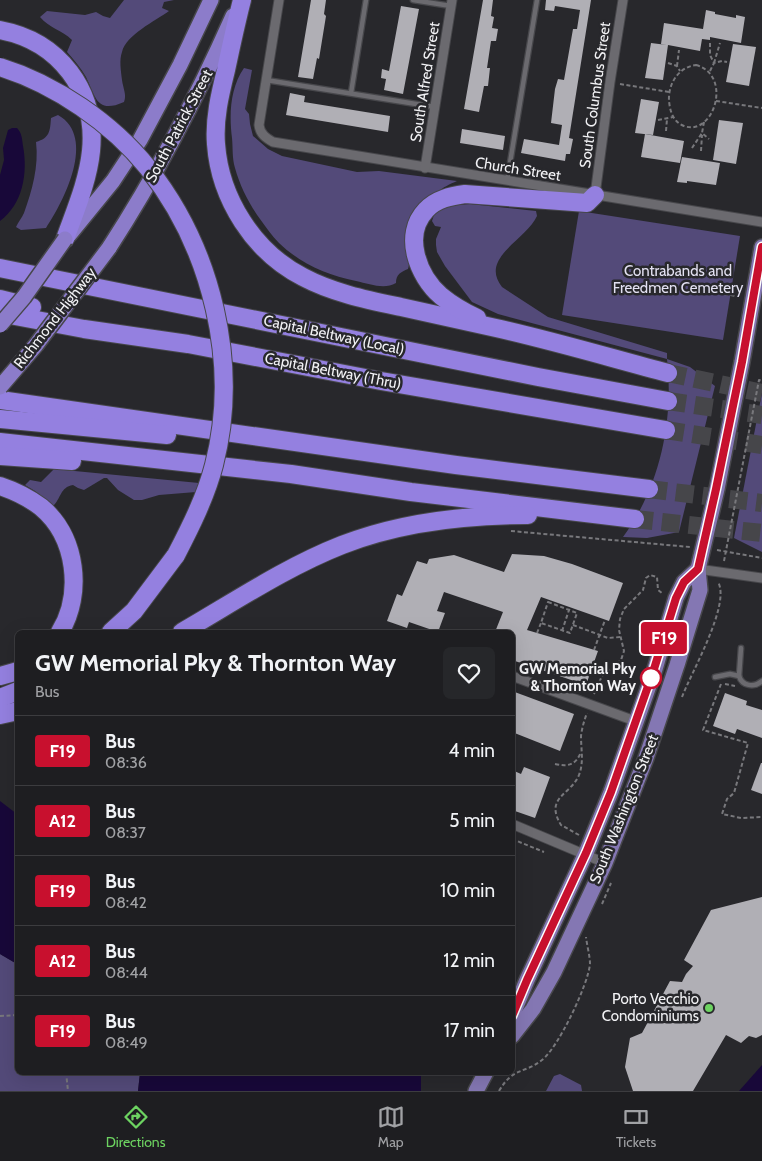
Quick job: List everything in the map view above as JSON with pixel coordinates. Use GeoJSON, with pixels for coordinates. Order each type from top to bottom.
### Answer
{"type":"FeatureCollection","features":[{"type":"Feature","properties":{"kind":"highway","name":"South Patrick Street"},"geometry":{"type":"LineString","coordinates":[[66,239],[113,181],[140,140],[180,65],[211,0]]}},
{"type":"Feature","properties":{"kind":"highway","name":"South Patrick Street"},"geometry":{"type":"LineString","coordinates":[[109,248],[188,112],[241,0]]}},
{"type":"Feature","properties":{"kind":"highway"},"geometry":{"type":"LineString","coordinates":[[241,0],[220,94],[215,128],[216,145],[222,177],[236,213],[248,230],[274,257],[303,277],[328,288],[376,302],[505,330],[668,373]]}},
{"type":"Feature","properties":{"kind":"highway"},"geometry":{"type":"LineString","coordinates":[[0,30],[29,38],[47,49],[63,63],[76,80],[85,97],[90,114],[92,135],[91,152],[82,190],[66,239],[24,297],[0,325]]}},
{"type":"Feature","properties":{"kind":"highway"},"geometry":{"type":"LineString","coordinates":[[0,67],[40,82],[64,95],[110,129],[148,167],[180,214],[204,272],[217,318],[222,360],[223,404],[218,447],[207,486],[189,531],[176,555],[134,611],[113,630]]}},
{"type":"Feature","properties":{"kind":"highway"},"geometry":{"type":"LineString","coordinates":[[505,330],[460,310],[440,295],[428,281],[415,255],[415,232],[419,219],[427,208],[450,196],[479,194],[587,203],[595,195]]}},
{"type":"Feature","properties":{"kind":"highway","name":"Richmond Highway"},"geometry":{"type":"LineString","coordinates":[[0,386],[36,345],[109,248]]}},
{"type":"Feature","properties":{"kind":"highway","name":"Capital Beltway (Local)"},"geometry":{"type":"LineString","coordinates":[[5,268],[538,377],[668,401]]}},
{"type":"Feature","properties":{"kind":"highway"},"geometry":{"type":"LineString","coordinates":[[0,299],[188,344]]}},
{"type":"Feature","properties":{"kind":"highway","name":"Capital Beltway (Thru)"},"geometry":{"type":"LineString","coordinates":[[0,313],[84,329],[188,344],[666,430]]}},
{"type":"Feature","properties":{"kind":"highway"},"geometry":{"type":"LineString","coordinates":[[0,400],[456,465],[648,489]]}},
{"type":"Feature","properties":{"kind":"highway"},"geometry":{"type":"LineString","coordinates":[[0,419],[456,465]]}},
{"type":"Feature","properties":{"kind":"highway"},"geometry":{"type":"LineString","coordinates":[[0,442],[291,474],[411,492],[635,518],[503,515],[471,517],[417,524],[368,536],[314,558],[186,630]]}},
{"type":"Feature","properties":{"kind":"highway"},"geometry":{"type":"LineString","coordinates":[[0,456],[116,464],[155,458]]}},
{"type":"Feature","properties":{"kind":"highway"},"geometry":{"type":"LineString","coordinates":[[0,486],[28,498],[43,508],[63,536],[73,566],[74,584],[73,600],[61,630]]}},
{"type":"Feature","properties":{"kind":"highway"},"geometry":{"type":"LineString","coordinates":[[0,676],[15,672]]}},
{"type":"Feature","properties":{"kind":"highway"},"geometry":{"type":"LineString","coordinates":[[0,698],[15,692]]}},
{"type":"Feature","properties":{"kind":"highway"},"geometry":{"type":"LineString","coordinates":[[0,715],[15,712]]}},
{"type":"Feature","properties":{"kind":"main road","name":"South Washington Street"},"geometry":{"type":"LineString","coordinates":[[515,1032],[533,1009],[554,972],[605,863],[646,758],[678,665],[700,590],[698,569],[742,362],[762,246]]}},
{"type":"Feature","properties":{"kind":"main road","name":"South Washington Street"},"geometry":{"type":"LineString","coordinates":[[515,1009],[586,853],[611,792],[654,669],[676,598],[684,582],[698,569]]}},
{"type":"Feature","properties":{"kind":"main road"},"geometry":{"type":"LineString","coordinates":[[476,1091],[484,1075]]}},
{"type":"Feature","properties":{"kind":"street"},"geometry":{"type":"LineString","coordinates":[[266,80],[279,0]]}},
{"type":"Feature","properties":{"kind":"street","name":"South Columbus Street"},"geometry":{"type":"LineString","coordinates":[[595,195],[623,0]]}},
{"type":"Feature","properties":{"kind":"street","name":"South Alfred Street"},"geometry":{"type":"LineString","coordinates":[[425,168],[452,3]]}},
{"type":"Feature","properties":{"kind":"street","name":"Church Street"},"geometry":{"type":"LineString","coordinates":[[266,80],[259,125],[260,132],[269,140],[281,145],[762,222]]}},
{"type":"Feature","properties":{"kind":"street"},"geometry":{"type":"LineString","coordinates":[[698,569],[762,578]]}},
{"type":"Feature","properties":{"kind":"street"},"geometry":{"type":"LineString","coordinates":[[515,677],[635,721]]}},
{"type":"Feature","properties":{"kind":"street"},"geometry":{"type":"LineString","coordinates":[[515,825],[586,853],[605,863]]}},
{"type":"Feature","properties":{"kind":"lane"},"geometry":{"type":"LineString","coordinates":[[351,94],[366,0]]}},
{"type":"Feature","properties":{"kind":"lane"},"geometry":{"type":"LineString","coordinates":[[413,0],[452,3]]}},
{"type":"Feature","properties":{"kind":"lane"},"geometry":{"type":"LineString","coordinates":[[507,181],[537,0]]}},
{"type":"Feature","properties":{"kind":"lane"},"geometry":{"type":"LineString","coordinates":[[266,80],[435,107]]}},
{"type":"Feature","properties":{"kind":"lane"},"geometry":{"type":"LineString","coordinates":[[741,648],[738,676],[740,680],[746,684],[756,685],[762,681]]}},
{"type":"Feature","properties":{"kind":"lane"},"geometry":{"type":"LineString","coordinates":[[715,677],[730,674],[738,676]]}},
{"type":"Feature","properties":{"kind":"path"},"geometry":{"type":"LineString","coordinates":[[710,43],[710,55],[714,64]]}},
{"type":"Feature","properties":{"kind":"path"},"geometry":{"type":"LineString","coordinates":[[710,71],[720,43]]}},
{"type":"Feature","properties":{"kind":"path"},"geometry":{"type":"LineString","coordinates":[[679,50],[677,66],[680,71]]}},
{"type":"Feature","properties":{"kind":"path"},"geometry":{"type":"LineString","coordinates":[[714,64],[722,61],[727,62]]}},
{"type":"Feature","properties":{"kind":"path"},"geometry":{"type":"LineString","coordinates":[[668,63],[677,66]]}},
{"type":"Feature","properties":{"kind":"path"},"geometry":{"type":"LineString","coordinates":[[689,66],[704,67],[710,71],[715,83],[716,100],[708,118],[695,127],[680,125],[673,118],[669,104],[669,92],[680,71],[689,66]]}},
{"type":"Feature","properties":{"kind":"path"},"geometry":{"type":"LineString","coordinates":[[610,82],[669,92]]}},
{"type":"Feature","properties":{"kind":"path"},"geometry":{"type":"LineString","coordinates":[[716,100],[762,108]]}},
{"type":"Feature","properties":{"kind":"path"},"geometry":{"type":"LineString","coordinates":[[658,120],[673,118]]}},
{"type":"Feature","properties":{"kind":"path"},"geometry":{"type":"LineString","coordinates":[[666,132],[668,119]]}},
{"type":"Feature","properties":{"kind":"path"},"geometry":{"type":"LineString","coordinates":[[701,151],[704,122]]}},
{"type":"Feature","properties":{"kind":"path"},"geometry":{"type":"LineString","coordinates":[[702,133],[709,139]]}},
{"type":"Feature","properties":{"kind":"path"},"geometry":{"type":"LineString","coordinates":[[692,148],[702,133]]}},
{"type":"Feature","properties":{"kind":"path"},"geometry":{"type":"LineString","coordinates":[[692,289],[736,296]]}},
{"type":"Feature","properties":{"kind":"path"},"geometry":{"type":"LineString","coordinates":[[724,562],[759,380],[762,381]]}},
{"type":"Feature","properties":{"kind":"path"},"geometry":{"type":"LineString","coordinates":[[503,531],[683,546]]}},
{"type":"Feature","properties":{"kind":"path"},"geometry":{"type":"LineString","coordinates":[[718,550],[762,558]]}},
{"type":"Feature","properties":{"kind":"path"},"geometry":{"type":"LineString","coordinates":[[593,697],[602,676],[621,660],[624,651],[619,626],[622,614],[643,590],[646,578],[650,575],[657,577],[659,592],[664,595]]}},
{"type":"Feature","properties":{"kind":"path"},"geometry":{"type":"LineString","coordinates":[[537,633],[548,602],[577,612],[570,633],[541,623]]}},
{"type":"Feature","properties":{"kind":"path"},"geometry":{"type":"LineString","coordinates":[[562,631],[570,609]]}},
{"type":"Feature","properties":{"kind":"path"},"geometry":{"type":"LineString","coordinates":[[594,650],[605,620]]}},
{"type":"Feature","properties":{"kind":"path"},"geometry":{"type":"LineString","coordinates":[[572,625],[599,635],[612,638],[621,637]]}},
{"type":"Feature","properties":{"kind":"path"},"geometry":{"type":"LineString","coordinates":[[736,687],[721,683],[703,730],[748,743],[734,793],[727,799],[722,814],[742,818],[762,817]]}},
{"type":"Feature","properties":{"kind":"path"},"geometry":{"type":"LineString","coordinates":[[584,836],[570,831],[561,825],[556,809],[558,798],[579,776],[582,763],[581,734],[588,710]]}},
{"type":"Feature","properties":{"kind":"path"},"geometry":{"type":"LineString","coordinates":[[555,764],[564,766],[575,763],[582,748]]}},
{"type":"Feature","properties":{"kind":"path"},"geometry":{"type":"LineString","coordinates":[[515,840],[544,852]]}},
{"type":"Feature","properties":{"kind":"path"},"geometry":{"type":"LineString","coordinates":[[599,910],[611,884]]}},
{"type":"Feature","properties":{"kind":"path"},"geometry":{"type":"LineString","coordinates":[[515,1073],[540,1062],[549,1054],[555,1044],[584,984],[590,964],[586,937]]}},
{"type":"Feature","properties":{"kind":"path"},"geometry":{"type":"LineString","coordinates":[[0,1016],[15,1015]]}},
{"type":"Feature","properties":{"kind":"path"},"geometry":{"type":"LineString","coordinates":[[66,1075],[68,1091]]}},
{"type":"Feature","properties":{"kind":"path"},"geometry":{"type":"LineString","coordinates":[[499,1091],[506,1080],[513,1075]]}},
{"type":"Feature","properties":{"kind":"green space"},"geometry":{"type":"Polygon","coordinates":[[[124,0],[174,0],[164,2],[162,8],[169,11],[135,34],[125,46],[120,62],[125,99],[124,102],[108,106],[103,105],[95,97],[84,74],[67,52],[72,40],[47,24],[40,17],[47,11],[85,15],[96,12],[110,18],[124,0]]]}},
{"type":"Feature","properties":{"kind":"green space"},"geometry":{"type":"Polygon","coordinates":[[[244,68],[252,70],[245,109],[249,114],[253,136],[268,149],[282,156],[357,172],[379,171],[457,181],[444,187],[437,193],[407,234],[409,265],[408,269],[398,275],[396,283],[387,286],[372,285],[315,268],[296,257],[279,243],[260,219],[242,188],[233,157],[231,120],[233,93],[244,68]]]}},
{"type":"Feature","properties":{"kind":"green space"},"geometry":{"type":"Polygon","coordinates":[[[58,115],[69,125],[75,138],[76,153],[68,186],[46,228],[21,230],[16,227],[24,213],[32,187],[37,160],[36,142],[47,136],[50,130],[51,118],[58,115]]]}},
{"type":"Feature","properties":{"kind":"green space"},"geometry":{"type":"Polygon","coordinates":[[[470,204],[536,211],[537,216],[531,225],[500,258],[496,267],[496,277],[502,287],[548,317],[667,353],[667,359],[498,314],[472,302],[437,252],[436,239],[441,227],[435,226],[432,221],[435,212],[446,206],[470,204]]]}},
{"type":"Feature","properties":{"kind":"green space","name":"Contrabands and Freedmen Cemetery"},"geometry":{"type":"Polygon","coordinates":[[[579,211],[740,236],[723,340],[562,315],[579,211]]]}},
{"type":"Feature","properties":{"kind":"green space"},"geometry":{"type":"Polygon","coordinates":[[[667,359],[690,367],[715,386],[679,532],[647,538],[623,537],[646,497],[662,452],[668,406],[669,382],[667,359]]]}},
{"type":"Feature","properties":{"kind":"green space"},"geometry":{"type":"Polygon","coordinates":[[[762,393],[762,552],[734,538],[762,393]]]}},
{"type":"Feature","properties":{"kind":"green space"},"geometry":{"type":"Polygon","coordinates":[[[54,469],[199,483],[196,492],[159,495],[142,500],[134,500],[118,490],[107,478],[104,478],[84,490],[73,485],[69,486],[63,491],[53,506],[25,485],[30,480],[41,482],[54,469]]]}},
{"type":"Feature","properties":{"kind":"green space"},"geometry":{"type":"Polygon","coordinates":[[[0,954],[15,963],[15,1075],[140,1075],[138,1091],[0,1091],[0,954]]]}},
{"type":"Feature","properties":{"kind":"green space"},"geometry":{"type":"Polygon","coordinates":[[[560,1074],[581,1085],[582,1091],[546,1091],[554,1076],[560,1074]]]}},
{"type":"Feature","properties":{"kind":"shaded area"},"geometry":{"type":"Polygon","coordinates":[[[17,128],[22,136],[24,177],[19,197],[8,214],[0,221],[0,175],[4,160],[3,148],[8,130],[17,128]]]}},
{"type":"Feature","properties":{"kind":"shaded area"},"geometry":{"type":"Polygon","coordinates":[[[0,801],[15,812],[15,963],[0,954],[0,801]]]}},
{"type":"Feature","properties":{"kind":"shaded area"},"geometry":{"type":"Polygon","coordinates":[[[762,1065],[762,1091],[739,1091],[762,1065]]]}},
{"type":"Feature","properties":{"kind":"shaded area"},"geometry":{"type":"Polygon","coordinates":[[[140,1075],[421,1075],[421,1091],[138,1091],[140,1075]]]}},
{"type":"Feature","properties":{"kind":"building"},"geometry":{"type":"Polygon","coordinates":[[[311,0],[326,0],[324,14],[326,16],[319,59],[317,58],[313,79],[298,77],[311,0]]]}},
{"type":"Feature","properties":{"kind":"building"},"geometry":{"type":"Polygon","coordinates":[[[483,0],[493,0],[491,16],[494,17],[492,28],[498,29],[496,41],[491,41],[487,68],[490,68],[488,86],[484,86],[479,112],[464,109],[483,0]]]}},
{"type":"Feature","properties":{"kind":"building"},"geometry":{"type":"Polygon","coordinates":[[[546,0],[591,0],[569,138],[573,139],[570,154],[566,154],[565,161],[521,153],[524,139],[559,145],[562,125],[551,123],[555,89],[558,79],[564,80],[573,29],[577,29],[580,10],[555,6],[554,11],[545,10],[546,0]]]}},
{"type":"Feature","properties":{"kind":"building"},"geometry":{"type":"Polygon","coordinates":[[[401,6],[419,9],[403,94],[384,90],[386,79],[381,78],[382,69],[389,71],[401,6]]]}},
{"type":"Feature","properties":{"kind":"building"},"geometry":{"type":"Polygon","coordinates":[[[706,10],[715,12],[715,14],[736,18],[736,15],[745,17],[741,43],[710,37],[710,40],[702,39],[700,51],[668,45],[663,80],[645,78],[651,43],[667,45],[661,44],[664,23],[703,29],[706,10]]]}},
{"type":"Feature","properties":{"kind":"building"},"geometry":{"type":"Polygon","coordinates":[[[733,44],[756,47],[749,86],[726,82],[733,44]]]}},
{"type":"Feature","properties":{"kind":"building"},"geometry":{"type":"Polygon","coordinates":[[[290,93],[305,96],[304,102],[390,116],[388,132],[286,115],[290,93]]]}},
{"type":"Feature","properties":{"kind":"building"},"geometry":{"type":"Polygon","coordinates":[[[641,99],[659,102],[653,135],[635,133],[641,99]]]}},
{"type":"Feature","properties":{"kind":"building"},"geometry":{"type":"Polygon","coordinates":[[[719,120],[743,123],[736,164],[713,160],[719,120]]]}},
{"type":"Feature","properties":{"kind":"building"},"geometry":{"type":"Polygon","coordinates":[[[462,129],[505,136],[503,150],[460,143],[462,129]]]}},
{"type":"Feature","properties":{"kind":"building"},"geometry":{"type":"Polygon","coordinates":[[[645,134],[684,141],[680,163],[641,157],[645,134]]]}},
{"type":"Feature","properties":{"kind":"building"},"geometry":{"type":"Polygon","coordinates":[[[682,157],[720,163],[716,185],[687,181],[687,183],[677,182],[682,157]]]}},
{"type":"Feature","properties":{"kind":"building"},"geometry":{"type":"Polygon","coordinates":[[[512,554],[544,556],[623,583],[609,621],[541,597],[527,630],[598,651],[586,685],[515,661],[515,630],[496,630],[503,612],[444,592],[437,611],[445,613],[439,630],[432,630],[409,622],[407,628],[387,621],[397,594],[402,596],[417,561],[427,564],[429,559],[454,555],[504,572],[512,554]]]}},
{"type":"Feature","properties":{"kind":"building"},"geometry":{"type":"Polygon","coordinates":[[[515,692],[574,714],[560,751],[515,733],[515,692]]]}},
{"type":"Feature","properties":{"kind":"building"},"geometry":{"type":"Polygon","coordinates":[[[725,693],[747,701],[746,705],[762,710],[762,738],[737,729],[735,734],[713,726],[725,693]]]}},
{"type":"Feature","properties":{"kind":"building"},"geometry":{"type":"Polygon","coordinates":[[[762,763],[762,794],[751,790],[762,763]]]}},
{"type":"Feature","properties":{"kind":"building"},"geometry":{"type":"Polygon","coordinates":[[[524,767],[550,777],[535,818],[515,811],[515,771],[521,774],[524,767]]]}},
{"type":"Feature","properties":{"kind":"building","name":"Porto Vecchio Condominiums"},"geometry":{"type":"Polygon","coordinates":[[[762,897],[762,1035],[756,1038],[749,1036],[741,1043],[726,1035],[693,1091],[633,1091],[625,1067],[630,1038],[642,1033],[670,981],[682,982],[693,966],[684,960],[711,910],[762,897]]]}},
{"type":"Feature","properties":{"kind":"tunnel"},"geometry":{"type":"LineString","coordinates":[[668,373],[762,393]]}},
{"type":"Feature","properties":{"kind":"tunnel"},"geometry":{"type":"LineString","coordinates":[[668,401],[762,415]]}},
{"type":"Feature","properties":{"kind":"tunnel"},"geometry":{"type":"LineString","coordinates":[[666,430],[762,445]]}},
{"type":"Feature","properties":{"kind":"tunnel"},"geometry":{"type":"LineString","coordinates":[[649,489],[762,503]]}},
{"type":"Feature","properties":{"kind":"tunnel"},"geometry":{"type":"LineString","coordinates":[[635,519],[762,533]]}},
{"type":"Feature","properties":{"kind":"bus line","name":"F19"},"geometry":{"type":"LineString","coordinates":[[515,1009],[586,853],[611,792],[654,669],[676,598],[684,582],[698,569],[742,362],[762,247]]}},
{"type":"Feature","properties":{"kind":"place","name":"GW Memorial Pky & Thornton Way"},"geometry":{"type":"Point","coordinates":[651,678]}},
{"type":"Feature","properties":{"kind":"place","name":"Porto Vecchio Condominiums"},"geometry":{"type":"Point","coordinates":[709,1008]}}]}
